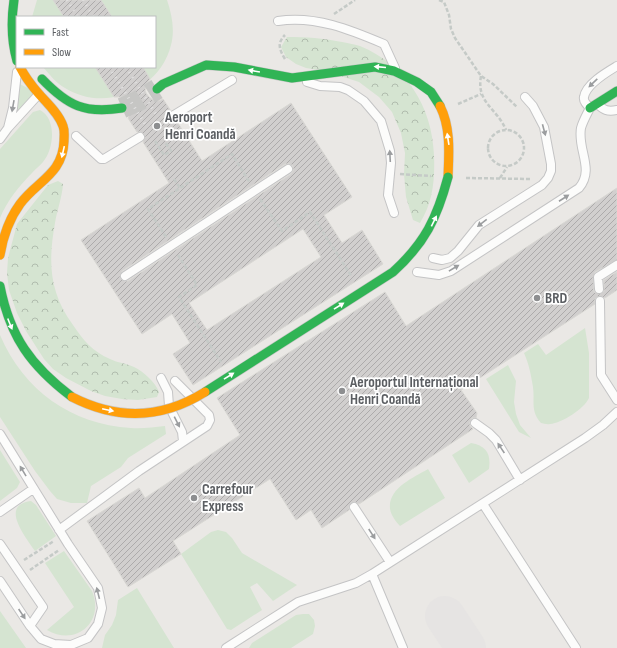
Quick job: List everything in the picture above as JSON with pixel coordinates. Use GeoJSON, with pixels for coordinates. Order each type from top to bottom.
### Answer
{"type":"FeatureCollection","features":[{"type":"Feature","properties":{"kind":"street"},"geometry":{"type":"LineString","coordinates":[[14,0],[11,38],[16,57]]}},
{"type":"Feature","properties":{"kind":"street"},"geometry":{"type":"LineString","coordinates":[[0,286],[5,312],[13,331],[23,349],[46,378],[72,397],[91,406],[113,411],[152,413],[180,405],[196,397],[394,272],[418,248],[438,213],[448,177],[449,143],[441,111],[433,96],[424,87],[396,71],[383,67],[370,67],[292,78],[234,67],[206,65],[163,84],[157,89]]}},
{"type":"Feature","properties":{"kind":"street"},"geometry":{"type":"LineString","coordinates":[[0,256],[4,238],[13,215],[24,199],[54,171],[60,162],[64,148],[65,136],[57,114],[30,84],[20,68]]}},
{"type":"Feature","properties":{"kind":"street"},"geometry":{"type":"LineString","coordinates":[[37,73],[59,96],[81,108],[102,111],[122,108]]}},
{"type":"Feature","properties":{"kind":"street"},"geometry":{"type":"LineString","coordinates":[[593,106],[617,91]]}},
{"type":"Feature","properties":{"kind":"lane"},"geometry":{"type":"LineString","coordinates":[[278,21],[293,18],[322,22],[360,34],[384,44],[396,71]]}},
{"type":"Feature","properties":{"kind":"lane"},"geometry":{"type":"LineString","coordinates":[[617,66],[602,75],[589,86],[584,96],[584,101],[604,111],[610,112],[617,110]]}},
{"type":"Feature","properties":{"kind":"lane"},"geometry":{"type":"LineString","coordinates":[[8,128],[13,108],[19,68]]}},
{"type":"Feature","properties":{"kind":"lane"},"geometry":{"type":"LineString","coordinates":[[292,78],[320,86],[340,87],[364,101],[381,121],[390,151],[388,194],[394,213]]}},
{"type":"Feature","properties":{"kind":"lane"},"geometry":{"type":"LineString","coordinates":[[174,115],[232,80]]}},
{"type":"Feature","properties":{"kind":"lane"},"geometry":{"type":"LineString","coordinates":[[0,139],[39,94]]}},
{"type":"Feature","properties":{"kind":"lane"},"geometry":{"type":"LineString","coordinates":[[433,258],[442,260],[450,258],[458,251],[480,225],[542,185],[552,171],[544,127],[533,106],[525,97]]}},
{"type":"Feature","properties":{"kind":"lane"},"geometry":{"type":"LineString","coordinates":[[417,272],[439,275],[451,271],[579,188],[584,182],[586,176],[581,128],[593,106]]}},
{"type":"Feature","properties":{"kind":"lane"},"geometry":{"type":"LineString","coordinates":[[76,136],[101,159],[104,159],[140,137]]}},
{"type":"Feature","properties":{"kind":"lane"},"geometry":{"type":"LineString","coordinates":[[125,276],[288,170]]}},
{"type":"Feature","properties":{"kind":"lane"},"geometry":{"type":"LineString","coordinates":[[599,289],[598,277],[617,265]]}},
{"type":"Feature","properties":{"kind":"lane"},"geometry":{"type":"LineString","coordinates":[[600,301],[601,375],[617,400]]}},
{"type":"Feature","properties":{"kind":"lane"},"geometry":{"type":"LineString","coordinates":[[161,378],[168,392],[169,406],[182,432],[183,441]]}},
{"type":"Feature","properties":{"kind":"lane"},"geometry":{"type":"LineString","coordinates":[[61,533],[135,473],[207,426],[210,420],[208,415],[175,381]]}},
{"type":"Feature","properties":{"kind":"lane"},"geometry":{"type":"LineString","coordinates":[[226,648],[298,602],[356,583],[372,574],[585,438],[603,425],[617,412]]}},
{"type":"Feature","properties":{"kind":"lane"},"geometry":{"type":"LineString","coordinates":[[475,423],[496,440],[520,480]]}},
{"type":"Feature","properties":{"kind":"lane"},"geometry":{"type":"LineString","coordinates":[[0,434],[33,489],[98,588],[102,608],[98,624],[84,644],[54,644],[41,639],[30,626],[0,582]]}},
{"type":"Feature","properties":{"kind":"lane"},"geometry":{"type":"LineString","coordinates":[[0,512],[33,489]]}},
{"type":"Feature","properties":{"kind":"lane"},"geometry":{"type":"LineString","coordinates":[[483,504],[576,648]]}},
{"type":"Feature","properties":{"kind":"lane"},"geometry":{"type":"LineString","coordinates":[[354,507],[390,562]]}},
{"type":"Feature","properties":{"kind":"lane"},"geometry":{"type":"LineString","coordinates":[[0,544],[43,607],[30,626]]}},
{"type":"Feature","properties":{"kind":"lane"},"geometry":{"type":"LineString","coordinates":[[372,574],[403,648]]}},
{"type":"Feature","properties":{"kind":"path"},"geometry":{"type":"LineString","coordinates":[[322,22],[355,0]]}},
{"type":"Feature","properties":{"kind":"path"},"geometry":{"type":"LineString","coordinates":[[439,0],[444,2],[454,38],[481,76],[493,84],[519,108]]}},
{"type":"Feature","properties":{"kind":"path"},"geometry":{"type":"LineString","coordinates":[[285,35],[281,39],[279,45],[287,64]]}},
{"type":"Feature","properties":{"kind":"path"},"geometry":{"type":"LineString","coordinates":[[481,76],[479,86],[481,94],[500,118],[506,130]]}},
{"type":"Feature","properties":{"kind":"path"},"geometry":{"type":"LineString","coordinates":[[441,111],[481,94]]}},
{"type":"Feature","properties":{"kind":"path"},"geometry":{"type":"LineString","coordinates":[[506,130],[518,135],[524,146],[523,154],[518,161],[515,164],[507,166],[495,163],[490,157],[488,148],[489,140],[495,134],[506,130]]}},
{"type":"Feature","properties":{"kind":"path"},"geometry":{"type":"LineString","coordinates":[[155,141],[164,155],[171,151],[166,142]]}},
{"type":"Feature","properties":{"kind":"path"},"geometry":{"type":"LineString","coordinates":[[223,364],[179,297],[197,285],[148,209],[232,154],[282,231],[310,212],[353,279]]}},
{"type":"Feature","properties":{"kind":"path"},"geometry":{"type":"LineString","coordinates":[[500,178],[507,166]]}},
{"type":"Feature","properties":{"kind":"path"},"geometry":{"type":"LineString","coordinates":[[390,174],[534,179]]}},
{"type":"Feature","properties":{"kind":"path"},"geometry":{"type":"LineString","coordinates":[[174,179],[180,188]]}},
{"type":"Feature","properties":{"kind":"path"},"geometry":{"type":"LineString","coordinates":[[15,566],[61,533]]}},
{"type":"Feature","properties":{"kind":"path"},"geometry":{"type":"LineString","coordinates":[[21,576],[68,544]]}},
{"type":"Feature","properties":{"kind":"green space"},"geometry":{"type":"Polygon","coordinates":[[[37,0],[167,0],[172,17],[173,34],[171,45],[165,61],[155,74],[143,85],[129,93],[113,97],[97,98],[81,95],[65,88],[44,68],[156,68],[156,16],[32,16],[37,0]]]}},
{"type":"Feature","properties":{"kind":"green space"},"geometry":{"type":"Polygon","coordinates":[[[287,37],[321,39],[360,46],[391,64],[414,89],[428,120],[434,155],[432,190],[428,207],[420,223],[413,220],[406,197],[404,174],[405,153],[401,133],[392,112],[379,97],[359,82],[325,71],[306,68],[296,64],[286,57],[281,47],[287,37]]]}},
{"type":"Feature","properties":{"kind":"green space"},"geometry":{"type":"Polygon","coordinates":[[[18,83],[35,92],[12,118],[18,83]]]}},
{"type":"Feature","properties":{"kind":"green space"},"geometry":{"type":"Polygon","coordinates":[[[40,110],[49,120],[51,127],[52,134],[50,150],[43,162],[14,194],[0,218],[0,149],[33,112],[40,110]]]}},
{"type":"Feature","properties":{"kind":"green space"},"geometry":{"type":"Polygon","coordinates":[[[58,181],[63,184],[53,237],[51,264],[52,276],[59,301],[73,325],[89,345],[98,353],[142,372],[157,388],[159,392],[157,397],[138,400],[105,396],[91,391],[66,378],[53,369],[44,359],[26,331],[17,313],[9,290],[7,273],[8,258],[17,224],[48,185],[58,181]]]}},
{"type":"Feature","properties":{"kind":"green space"},"geometry":{"type":"Polygon","coordinates":[[[585,328],[589,353],[589,398],[578,411],[566,418],[555,423],[541,423],[534,410],[529,365],[524,353],[538,344],[546,355],[585,328]]]}},
{"type":"Feature","properties":{"kind":"green space"},"geometry":{"type":"Polygon","coordinates":[[[0,335],[10,355],[22,373],[36,388],[52,401],[70,412],[89,420],[109,425],[135,428],[165,426],[166,434],[128,458],[121,467],[91,486],[87,503],[71,503],[57,499],[35,471],[0,417],[0,335]]]}},
{"type":"Feature","properties":{"kind":"green space"},"geometry":{"type":"Polygon","coordinates":[[[508,365],[516,381],[514,402],[516,414],[520,425],[531,438],[519,432],[486,379],[508,365]]]}},
{"type":"Feature","properties":{"kind":"green space"},"geometry":{"type":"Polygon","coordinates":[[[471,443],[481,446],[487,452],[489,469],[469,483],[452,455],[471,443]]]}},
{"type":"Feature","properties":{"kind":"green space"},"geometry":{"type":"Polygon","coordinates":[[[0,450],[20,482],[17,488],[0,501],[0,450]]]}},
{"type":"Feature","properties":{"kind":"green space"},"geometry":{"type":"Polygon","coordinates":[[[428,469],[445,498],[400,526],[391,514],[390,502],[393,495],[403,484],[428,469]]]}},
{"type":"Feature","properties":{"kind":"green space"},"geometry":{"type":"Polygon","coordinates":[[[31,501],[36,505],[56,536],[35,551],[17,522],[16,514],[17,508],[22,504],[31,501]]]}},
{"type":"Feature","properties":{"kind":"green space"},"geometry":{"type":"Polygon","coordinates":[[[218,530],[226,532],[242,553],[297,585],[273,601],[257,583],[250,587],[262,610],[231,630],[227,629],[181,554],[211,532],[218,530]]]}},
{"type":"Feature","properties":{"kind":"green space"},"geometry":{"type":"Polygon","coordinates":[[[64,551],[92,591],[95,602],[95,613],[91,621],[85,628],[77,633],[68,635],[58,634],[47,630],[74,607],[45,563],[64,551]]]}},
{"type":"Feature","properties":{"kind":"green space"},"geometry":{"type":"Polygon","coordinates":[[[137,588],[174,648],[102,648],[105,635],[112,625],[116,615],[118,600],[137,588]]]}},
{"type":"Feature","properties":{"kind":"green space"},"geometry":{"type":"Polygon","coordinates":[[[0,611],[26,648],[0,648],[0,611]]]}},
{"type":"Feature","properties":{"kind":"green space"},"geometry":{"type":"Polygon","coordinates":[[[309,614],[314,620],[315,626],[313,634],[291,648],[249,648],[252,643],[296,615],[309,614]]]}},
{"type":"Feature","properties":{"kind":"building"},"geometry":{"type":"Polygon","coordinates":[[[53,0],[101,0],[111,16],[63,16],[53,0]]]}},
{"type":"Feature","properties":{"kind":"building"},"geometry":{"type":"Polygon","coordinates":[[[96,68],[144,68],[150,79],[146,85],[145,91],[148,96],[153,100],[159,101],[163,99],[171,111],[169,115],[170,118],[176,120],[202,161],[291,103],[352,197],[324,215],[342,243],[362,230],[383,264],[193,385],[173,354],[190,343],[172,314],[142,334],[81,240],[169,183],[143,142],[145,137],[144,134],[137,132],[128,118],[133,112],[134,106],[126,97],[114,97],[96,68]],[[285,164],[122,271],[120,276],[121,279],[128,281],[291,174],[293,171],[293,166],[290,164],[285,164]],[[303,229],[189,303],[207,330],[321,257],[303,229]]]}},
{"type":"Feature","properties":{"kind":"building","name":"Aeroportul Internațional Henri Coandă"},"geometry":{"type":"Polygon","coordinates":[[[617,188],[617,260],[595,272],[593,277],[594,292],[600,294],[604,291],[604,280],[617,272],[617,290],[605,298],[600,296],[597,297],[595,299],[595,304],[461,390],[477,413],[476,418],[472,418],[470,422],[470,426],[473,429],[359,504],[354,502],[351,503],[349,510],[322,528],[311,510],[296,520],[270,479],[173,541],[181,554],[128,587],[87,521],[139,488],[145,498],[240,435],[217,398],[385,292],[406,326],[617,188]]]}},
{"type":"Feature","properties":{"kind":"taxiway"},"geometry":{"type":"LineString","coordinates":[[445,616],[466,648]]}},
{"type":"Feature","properties":{"kind":"tunnel"},"geometry":{"type":"LineString","coordinates":[[122,108],[138,101],[157,89]]}},
{"type":"Feature","properties":{"kind":"railway"},"geometry":{"type":"LineString","coordinates":[[67,0],[77,16]]}},
{"type":"Feature","properties":{"kind":"railway"},"geometry":{"type":"LineString","coordinates":[[83,0],[93,16]]}},
{"type":"Feature","properties":{"kind":"railway"},"geometry":{"type":"LineString","coordinates":[[110,68],[145,124]]}},
{"type":"Feature","properties":{"kind":"railway"},"geometry":{"type":"LineString","coordinates":[[127,68],[157,116]]}},
{"type":"Feature","properties":{"kind":"traffic: fast"},"geometry":{"type":"LineString","coordinates":[[14,0],[12,30],[16,56]]}},
{"type":"Feature","properties":{"kind":"traffic: fast"},"geometry":{"type":"LineString","coordinates":[[157,89],[163,84],[206,65],[234,67],[292,78],[375,67],[394,71],[417,82],[431,92],[440,106]]}},
{"type":"Feature","properties":{"kind":"traffic: fast"},"geometry":{"type":"LineString","coordinates":[[42,79],[60,96],[78,106],[98,110],[122,108]]}},
{"type":"Feature","properties":{"kind":"traffic: fast"},"geometry":{"type":"LineString","coordinates":[[590,108],[617,91]]}},
{"type":"Feature","properties":{"kind":"traffic: fast"},"geometry":{"type":"LineString","coordinates":[[205,392],[393,272],[414,251],[422,240],[439,205],[448,177]]}},
{"type":"Feature","properties":{"kind":"traffic: fast"},"geometry":{"type":"LineString","coordinates":[[0,286],[4,304],[10,320],[24,349],[45,374],[72,397]]}},
{"type":"Feature","properties":{"kind":"traffic: slow"},"geometry":{"type":"LineString","coordinates":[[0,255],[10,222],[20,204],[54,169],[63,152],[64,128],[59,117],[31,85],[21,68]]}},
{"type":"Feature","properties":{"kind":"traffic: slow"},"geometry":{"type":"LineString","coordinates":[[440,106],[444,114],[448,132],[448,177]]}},
{"type":"Feature","properties":{"kind":"traffic: slow"},"geometry":{"type":"LineString","coordinates":[[72,397],[106,410],[123,413],[139,413],[156,412],[172,407],[189,401],[205,392]]}},
{"type":"Feature","properties":{"kind":"place","name":"Aeroport Henri Coandă"},"geometry":{"type":"Point","coordinates":[157,126]}},
{"type":"Feature","properties":{"kind":"place","name":"BRD"},"geometry":{"type":"Point","coordinates":[537,298]}},
{"type":"Feature","properties":{"kind":"place","name":"Aeroportul Internațional Henri Coandă"},"geometry":{"type":"Point","coordinates":[342,391]}},
{"type":"Feature","properties":{"kind":"place","name":"Carrefour Express"},"geometry":{"type":"Point","coordinates":[194,498]}}]}
